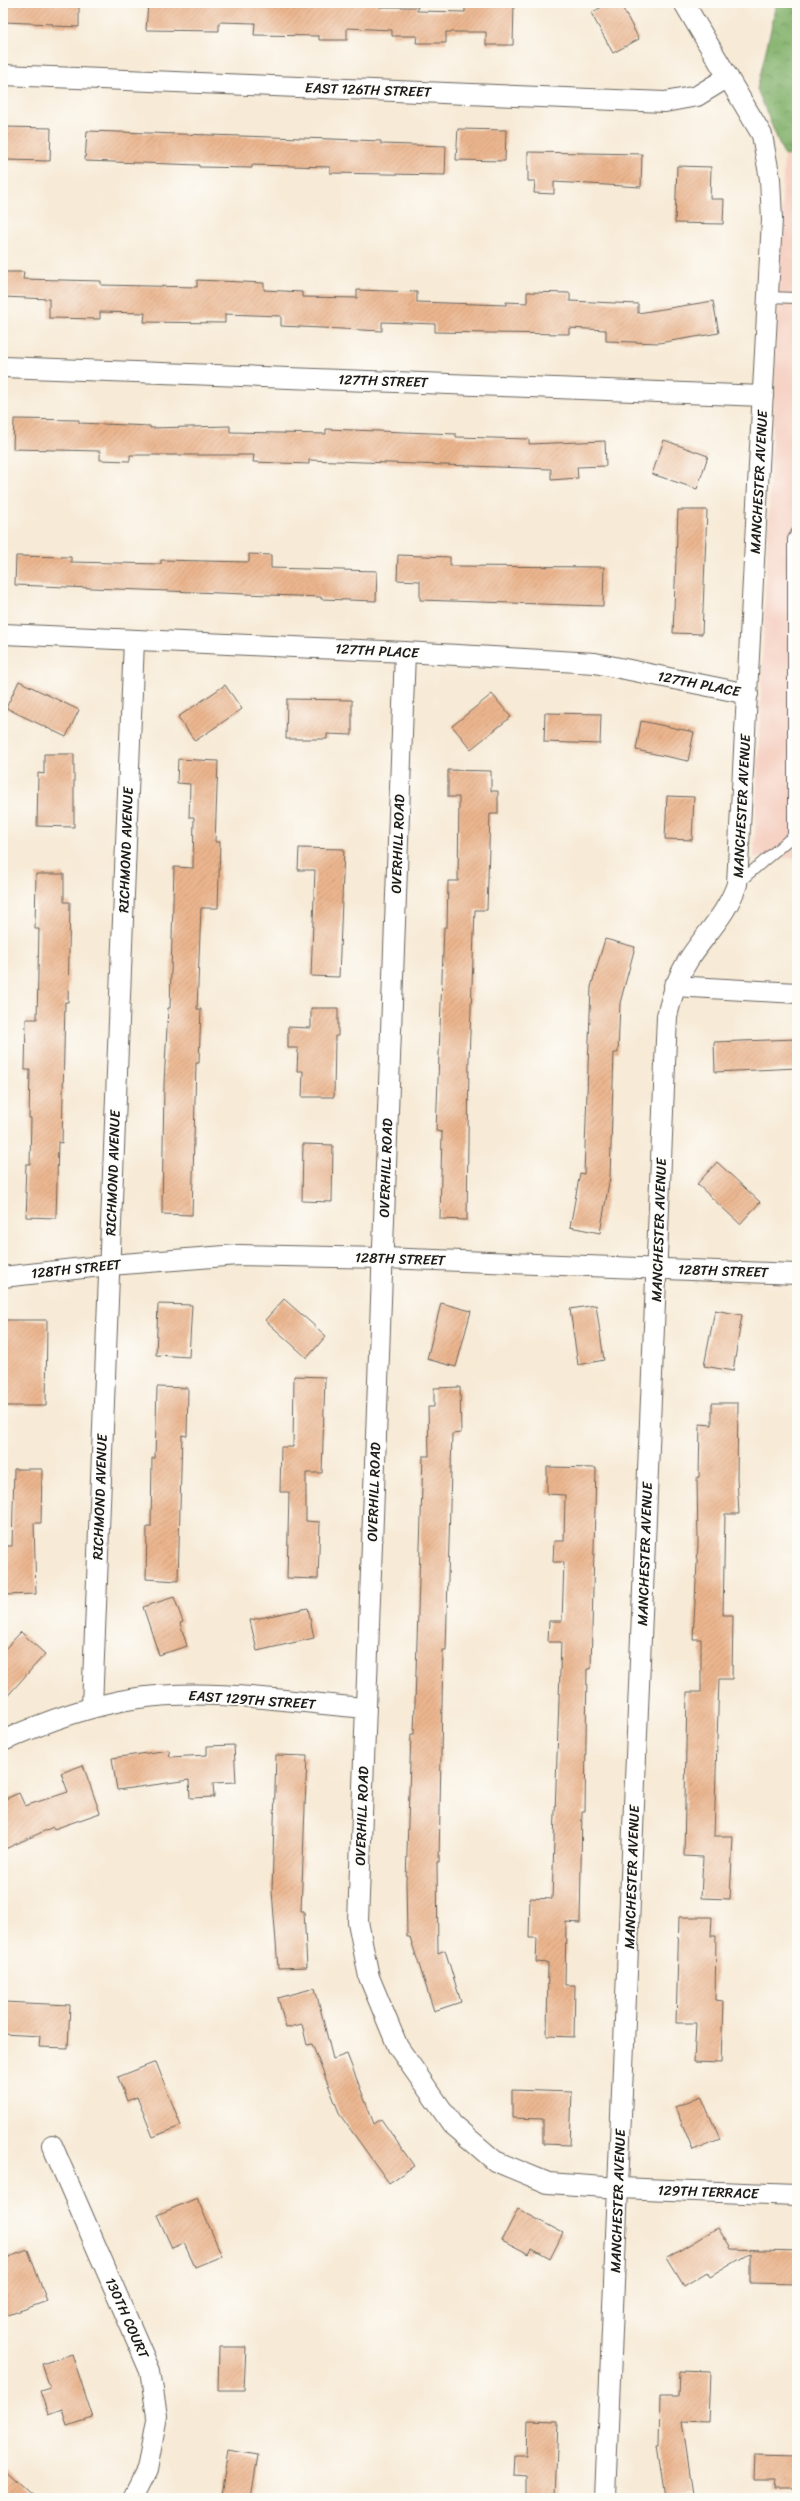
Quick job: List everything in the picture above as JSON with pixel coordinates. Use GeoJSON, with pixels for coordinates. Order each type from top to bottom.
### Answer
{"type":"FeatureCollection","features":[{"type":"Feature","properties":{"kind":"street","name":"MANCHESTER AVENUE"},"geometry":{"type":"LineString","coordinates":[[605,2498],[668,1016],[674,986],[688,959],[731,903],[737,884],[772,219],[770,179],[762,135],[684,3]]}},
{"type":"Feature","properties":{"kind":"street","name":"EAST 126TH STREET"},"geometry":{"type":"LineString","coordinates":[[3,75],[665,102],[697,96],[728,77]]}},
{"type":"Feature","properties":{"kind":"street","name":"127TH STREET"},"geometry":{"type":"LineString","coordinates":[[3,367],[763,396]]}},
{"type":"Feature","properties":{"kind":"street","name":"127TH PLACE"},"geometry":{"type":"LineString","coordinates":[[3,634],[406,652],[595,663],[748,694]]}},
{"type":"Feature","properties":{"kind":"street","name":"RICHMOND AVENUE"},"geometry":{"type":"LineString","coordinates":[[92,1707],[134,640]]}},
{"type":"Feature","properties":{"kind":"street","name":"OVERHILL ROAD"},"geometry":{"type":"LineString","coordinates":[[406,652],[358,1922],[369,1977],[398,2047],[452,2124],[495,2161],[548,2183],[619,2188]]}},
{"type":"Feature","properties":{"kind":"street"},"geometry":{"type":"LineString","coordinates":[[674,986],[797,993]]}},
{"type":"Feature","properties":{"kind":"street","name":"128TH STREET"},"geometry":{"type":"LineString","coordinates":[[3,1277],[110,1265],[238,1255],[383,1258],[797,1274]]}},
{"type":"Feature","properties":{"kind":"street","name":"EAST 129TH STREET"},"geometry":{"type":"LineString","coordinates":[[3,1742],[38,1724],[92,1707],[139,1698],[198,1694],[365,1708]]}},
{"type":"Feature","properties":{"kind":"street","name":"130TH COURT"},"geometry":{"type":"LineString","coordinates":[[52,2145],[150,2371],[157,2416],[147,2470],[133,2498]]}},
{"type":"Feature","properties":{"kind":"street","name":"129TH TERRACE"},"geometry":{"type":"LineString","coordinates":[[619,2188],[797,2195]]}},
{"type":"Feature","properties":{"kind":"lane"},"geometry":{"type":"LineString","coordinates":[[768,297],[797,298]]}},
{"type":"Feature","properties":{"kind":"lane"},"geometry":{"type":"LineString","coordinates":[[737,884],[793,836],[795,828],[793,539],[797,532]]}},
{"type":"Feature","properties":{"kind":"shaded area"},"geometry":{"type":"Polygon","coordinates":[[[784,155],[797,157],[797,858],[754,857],[784,155]]]}},
{"type":"Feature","properties":{"kind":"green space"},"geometry":{"type":"Polygon","coordinates":[[[777,3],[797,3],[797,157],[784,155],[757,89],[777,3]]]}},
{"type":"Feature","properties":{"kind":"building"},"geometry":{"type":"Polygon","coordinates":[[[3,3],[79,3],[79,27],[53,26],[53,24],[3,22],[3,3]]]}},
{"type":"Feature","properties":{"kind":"building"},"geometry":{"type":"Polygon","coordinates":[[[148,3],[320,5],[320,3],[380,3],[380,7],[418,7],[417,11],[465,12],[465,4],[514,5],[513,45],[486,45],[486,32],[446,32],[446,43],[416,43],[417,36],[392,36],[392,30],[347,28],[347,40],[319,40],[319,36],[254,35],[255,23],[219,22],[219,31],[146,30],[148,3]]]}},
{"type":"Feature","properties":{"kind":"building"},"geometry":{"type":"Polygon","coordinates":[[[609,3],[620,3],[639,39],[613,53],[591,13],[609,3]]]}},
{"type":"Feature","properties":{"kind":"building"},"geometry":{"type":"Polygon","coordinates":[[[5,127],[51,128],[50,161],[4,160],[5,127]]]}},
{"type":"Feature","properties":{"kind":"building"},"geometry":{"type":"Polygon","coordinates":[[[458,129],[506,130],[505,161],[456,160],[458,129]]]}},
{"type":"Feature","properties":{"kind":"building"},"geometry":{"type":"Polygon","coordinates":[[[87,131],[381,141],[381,144],[446,146],[445,175],[330,173],[330,167],[252,165],[252,168],[199,167],[199,165],[85,161],[87,131]]]}},
{"type":"Feature","properties":{"kind":"building"},"geometry":{"type":"Polygon","coordinates":[[[528,152],[642,154],[641,187],[554,182],[554,194],[534,193],[535,181],[528,181],[528,152]]]}},
{"type":"Feature","properties":{"kind":"building"},"geometry":{"type":"Polygon","coordinates":[[[677,166],[711,167],[710,199],[724,199],[723,224],[675,223],[677,166]]]}},
{"type":"Feature","properties":{"kind":"building"},"geometry":{"type":"Polygon","coordinates":[[[3,272],[24,272],[23,279],[101,281],[101,285],[197,287],[197,280],[264,283],[264,290],[302,292],[302,297],[357,298],[357,290],[417,292],[417,302],[506,305],[506,302],[527,303],[527,292],[570,293],[570,301],[638,304],[638,313],[713,301],[719,333],[659,343],[606,341],[606,330],[569,328],[569,334],[435,332],[435,324],[382,322],[382,331],[281,326],[281,316],[225,314],[225,323],[144,322],[145,313],[100,312],[100,319],[49,318],[49,299],[3,297],[3,272]]]}},
{"type":"Feature","properties":{"kind":"building"},"geometry":{"type":"Polygon","coordinates":[[[14,419],[79,420],[79,423],[150,426],[150,428],[230,426],[230,432],[326,434],[326,429],[456,434],[456,437],[529,439],[529,444],[605,441],[606,466],[577,467],[578,478],[551,480],[551,469],[309,460],[309,464],[253,462],[254,455],[130,455],[130,461],[100,460],[100,451],[13,449],[14,419]]]}},
{"type":"Feature","properties":{"kind":"building"},"geometry":{"type":"Polygon","coordinates":[[[664,440],[708,456],[697,489],[652,474],[664,440]]]}},
{"type":"Feature","properties":{"kind":"building"},"geometry":{"type":"Polygon","coordinates":[[[678,510],[707,510],[702,634],[673,633],[678,510]]]}},
{"type":"Feature","properties":{"kind":"building"},"geometry":{"type":"Polygon","coordinates":[[[249,554],[271,555],[271,568],[377,571],[376,601],[321,599],[321,597],[15,585],[16,556],[71,557],[71,562],[161,564],[161,560],[249,562],[249,554]]]}},
{"type":"Feature","properties":{"kind":"building"},"geometry":{"type":"Polygon","coordinates":[[[398,555],[450,557],[450,566],[604,567],[603,606],[420,600],[420,581],[397,580],[398,555]]]}},
{"type":"Feature","properties":{"kind":"building"},"geometry":{"type":"Polygon","coordinates":[[[19,681],[79,710],[66,737],[6,708],[19,681]]]}},
{"type":"Feature","properties":{"kind":"building"},"geometry":{"type":"Polygon","coordinates":[[[225,685],[242,709],[195,741],[178,717],[225,685]]]}},
{"type":"Feature","properties":{"kind":"building"},"geometry":{"type":"Polygon","coordinates":[[[492,694],[511,717],[471,749],[452,726],[492,694]]]}},
{"type":"Feature","properties":{"kind":"building"},"geometry":{"type":"Polygon","coordinates":[[[287,699],[352,700],[352,735],[327,734],[327,739],[286,739],[287,699]]]}},
{"type":"Feature","properties":{"kind":"building"},"geometry":{"type":"Polygon","coordinates":[[[545,713],[601,714],[600,744],[544,742],[545,713]]]}},
{"type":"Feature","properties":{"kind":"building"},"geometry":{"type":"Polygon","coordinates":[[[641,721],[694,732],[688,761],[636,750],[641,721]]]}},
{"type":"Feature","properties":{"kind":"building"},"geometry":{"type":"Polygon","coordinates":[[[44,754],[74,754],[74,827],[37,826],[38,773],[44,774],[44,754]]]}},
{"type":"Feature","properties":{"kind":"building"},"geometry":{"type":"Polygon","coordinates":[[[178,759],[218,761],[215,842],[220,842],[218,908],[201,908],[197,1009],[201,1009],[199,1063],[196,1063],[192,1215],[162,1214],[164,1084],[168,1008],[170,1008],[174,867],[193,868],[194,817],[189,817],[190,784],[177,783],[178,759]]]}},
{"type":"Feature","properties":{"kind":"building"},"geometry":{"type":"Polygon","coordinates":[[[448,770],[491,771],[491,791],[498,791],[498,814],[490,814],[487,910],[475,910],[469,1059],[467,1220],[440,1219],[442,1132],[436,1131],[444,927],[447,927],[448,881],[458,881],[459,797],[448,797],[448,770]]]}},
{"type":"Feature","properties":{"kind":"building"},"geometry":{"type":"Polygon","coordinates":[[[667,796],[694,797],[692,840],[665,839],[667,796]]]}},
{"type":"Feature","properties":{"kind":"building"},"geometry":{"type":"Polygon","coordinates":[[[299,848],[344,849],[339,977],[311,976],[315,870],[298,870],[299,848]]]}},
{"type":"Feature","properties":{"kind":"building"},"geometry":{"type":"Polygon","coordinates":[[[36,874],[64,874],[64,902],[70,902],[68,1002],[65,1002],[62,1143],[58,1142],[56,1218],[26,1217],[26,1164],[30,1164],[31,1118],[29,1118],[30,1070],[25,1070],[26,1019],[37,1019],[39,929],[35,929],[36,874]]]}},
{"type":"Feature","properties":{"kind":"building"},"geometry":{"type":"Polygon","coordinates":[[[605,939],[635,947],[620,1003],[618,1053],[614,1053],[610,1177],[600,1233],[570,1227],[580,1173],[584,1174],[591,987],[605,939]]]}},
{"type":"Feature","properties":{"kind":"building"},"geometry":{"type":"Polygon","coordinates":[[[311,1008],[338,1008],[338,1036],[335,1036],[334,1097],[302,1097],[303,1071],[297,1071],[298,1048],[288,1048],[288,1027],[311,1028],[311,1008]]]}},
{"type":"Feature","properties":{"kind":"building"},"geometry":{"type":"Polygon","coordinates":[[[797,1039],[797,1068],[715,1072],[714,1042],[797,1039]]]}},
{"type":"Feature","properties":{"kind":"building"},"geometry":{"type":"Polygon","coordinates":[[[303,1144],[333,1145],[332,1202],[302,1201],[303,1144]]]}},
{"type":"Feature","properties":{"kind":"building"},"geometry":{"type":"Polygon","coordinates":[[[717,1162],[760,1202],[740,1224],[697,1184],[717,1162]]]}},
{"type":"Feature","properties":{"kind":"building"},"geometry":{"type":"Polygon","coordinates":[[[284,1299],[326,1336],[307,1358],[265,1320],[284,1299]]]}},
{"type":"Feature","properties":{"kind":"building"},"geometry":{"type":"Polygon","coordinates":[[[441,1303],[471,1311],[456,1367],[427,1359],[441,1303]]]}},
{"type":"Feature","properties":{"kind":"building"},"geometry":{"type":"Polygon","coordinates":[[[158,1304],[192,1305],[189,1357],[156,1355],[158,1304]]]}},
{"type":"Feature","properties":{"kind":"building"},"geometry":{"type":"Polygon","coordinates":[[[596,1305],[604,1360],[578,1365],[570,1309],[596,1305]]]}},
{"type":"Feature","properties":{"kind":"building"},"geometry":{"type":"Polygon","coordinates":[[[715,1310],[742,1315],[733,1371],[704,1366],[715,1310]]]}},
{"type":"Feature","properties":{"kind":"building"},"geometry":{"type":"Polygon","coordinates":[[[3,1320],[47,1320],[46,1406],[3,1406],[3,1320]]]}},
{"type":"Feature","properties":{"kind":"building"},"geometry":{"type":"Polygon","coordinates":[[[294,1376],[325,1377],[322,1473],[306,1473],[306,1521],[320,1522],[318,1579],[287,1578],[289,1492],[280,1492],[281,1447],[293,1447],[294,1376]]]}},
{"type":"Feature","properties":{"kind":"building"},"geometry":{"type":"Polygon","coordinates":[[[157,1387],[188,1388],[187,1436],[182,1435],[178,1581],[146,1579],[147,1527],[151,1527],[152,1458],[155,1458],[157,1387]]]}},
{"type":"Feature","properties":{"kind":"building"},"geometry":{"type":"Polygon","coordinates":[[[460,1387],[461,1433],[452,1434],[446,1650],[443,1650],[439,1862],[437,1862],[438,1953],[445,1950],[461,2002],[434,2011],[410,1937],[407,1937],[406,1881],[411,1734],[414,1734],[423,1456],[429,1456],[428,1407],[434,1407],[434,1388],[460,1387]]]}},
{"type":"Feature","properties":{"kind":"building"},"geometry":{"type":"Polygon","coordinates":[[[712,1403],[738,1403],[737,1477],[739,1514],[725,1514],[723,1615],[733,1615],[732,1679],[719,1679],[714,1836],[733,1836],[730,1899],[701,1898],[703,1857],[684,1856],[687,1692],[701,1692],[701,1639],[693,1639],[698,1544],[697,1477],[699,1477],[700,1424],[712,1425],[712,1403]]]}},
{"type":"Feature","properties":{"kind":"building"},"geometry":{"type":"Polygon","coordinates":[[[547,1467],[596,1468],[591,1669],[587,1669],[585,1811],[582,1811],[580,1923],[566,1922],[565,1985],[575,1985],[574,2037],[547,2036],[548,1963],[536,1962],[537,1938],[529,1938],[530,1898],[552,1899],[561,1642],[548,1642],[549,1621],[562,1621],[564,1562],[553,1562],[554,1541],[564,1541],[565,1495],[547,1494],[547,1467]]]}},
{"type":"Feature","properties":{"kind":"building"},"geometry":{"type":"Polygon","coordinates":[[[14,1469],[42,1469],[41,1523],[34,1523],[36,1594],[4,1595],[3,1546],[12,1546],[14,1469]]]}},
{"type":"Feature","properties":{"kind":"building"},"geometry":{"type":"Polygon","coordinates":[[[174,1597],[183,1622],[180,1623],[187,1646],[159,1655],[143,1607],[174,1597]]]}},
{"type":"Feature","properties":{"kind":"building"},"geometry":{"type":"Polygon","coordinates":[[[308,1608],[314,1638],[257,1651],[250,1620],[308,1608]]]}},
{"type":"Feature","properties":{"kind":"building"},"geometry":{"type":"Polygon","coordinates":[[[21,1632],[45,1654],[3,1701],[3,1651],[21,1632]]]}},
{"type":"Feature","properties":{"kind":"building"},"geometry":{"type":"Polygon","coordinates":[[[234,1745],[236,1782],[213,1783],[214,1797],[190,1798],[189,1780],[117,1790],[112,1758],[169,1750],[170,1757],[207,1755],[207,1746],[234,1745]]]}},
{"type":"Feature","properties":{"kind":"building"},"geometry":{"type":"Polygon","coordinates":[[[276,1755],[307,1756],[301,1911],[304,1911],[307,1967],[278,1968],[272,1891],[276,1755]]]}},
{"type":"Feature","properties":{"kind":"building"},"geometry":{"type":"Polygon","coordinates":[[[83,1765],[100,1813],[54,1829],[53,1827],[3,1850],[3,1800],[19,1793],[25,1806],[68,1792],[61,1773],[83,1765]]]}},
{"type":"Feature","properties":{"kind":"building"},"geometry":{"type":"Polygon","coordinates":[[[679,1917],[712,1917],[711,1936],[716,1936],[715,2000],[723,2001],[721,2063],[694,2062],[696,2023],[676,2023],[679,1917]]]}},
{"type":"Feature","properties":{"kind":"building"},"geometry":{"type":"Polygon","coordinates":[[[315,1988],[333,2059],[347,2054],[374,2124],[381,2119],[414,2166],[389,2183],[340,2115],[312,2044],[307,2045],[302,2024],[286,2028],[278,1998],[315,1988]]]}},
{"type":"Feature","properties":{"kind":"building"},"geometry":{"type":"Polygon","coordinates":[[[3,2002],[70,2005],[68,2048],[39,2047],[40,2036],[3,2034],[3,2002]]]}},
{"type":"Feature","properties":{"kind":"building"},"geometry":{"type":"Polygon","coordinates":[[[156,2062],[181,2126],[153,2137],[137,2097],[127,2101],[118,2077],[156,2062]]]}},
{"type":"Feature","properties":{"kind":"building"},"geometry":{"type":"Polygon","coordinates":[[[512,2090],[572,2092],[570,2145],[543,2144],[543,2119],[512,2118],[512,2090]]]}},
{"type":"Feature","properties":{"kind":"building"},"geometry":{"type":"Polygon","coordinates":[[[701,2096],[720,2139],[693,2150],[675,2107],[701,2096]]]}},
{"type":"Feature","properties":{"kind":"building"},"geometry":{"type":"Polygon","coordinates":[[[197,2198],[222,2256],[195,2267],[184,2243],[172,2248],[157,2215],[197,2198]]]}},
{"type":"Feature","properties":{"kind":"building"},"geometry":{"type":"Polygon","coordinates":[[[518,2209],[563,2233],[550,2259],[532,2249],[529,2254],[502,2240],[518,2209]]]}},
{"type":"Feature","properties":{"kind":"building"},"geometry":{"type":"Polygon","coordinates":[[[717,2228],[730,2249],[797,2251],[797,2284],[750,2283],[750,2253],[710,2277],[707,2272],[684,2286],[667,2258],[717,2228]]]}},
{"type":"Feature","properties":{"kind":"building"},"geometry":{"type":"Polygon","coordinates":[[[28,2250],[47,2301],[3,2317],[3,2259],[28,2250]]]}},
{"type":"Feature","properties":{"kind":"building"},"geometry":{"type":"Polygon","coordinates":[[[219,2347],[246,2347],[244,2390],[218,2390],[219,2347]]]}},
{"type":"Feature","properties":{"kind":"building"},"geometry":{"type":"Polygon","coordinates":[[[72,2354],[93,2418],[67,2426],[62,2409],[48,2414],[40,2391],[50,2388],[42,2364],[72,2354]]]}},
{"type":"Feature","properties":{"kind":"building"},"geometry":{"type":"Polygon","coordinates":[[[679,2371],[710,2372],[708,2422],[682,2421],[693,2494],[665,2498],[657,2444],[659,2444],[660,2397],[678,2397],[679,2371]]]}},
{"type":"Feature","properties":{"kind":"building"},"geometry":{"type":"Polygon","coordinates":[[[528,2420],[558,2421],[555,2498],[526,2498],[526,2476],[514,2475],[515,2455],[527,2455],[528,2420]]]}},
{"type":"Feature","properties":{"kind":"building"},"geometry":{"type":"Polygon","coordinates":[[[228,2450],[258,2455],[251,2498],[221,2496],[228,2450]]]}},
{"type":"Feature","properties":{"kind":"building"},"geometry":{"type":"Polygon","coordinates":[[[755,2455],[797,2456],[797,2488],[774,2488],[775,2480],[754,2480],[755,2455]]]}},
{"type":"Feature","properties":{"kind":"building"},"geometry":{"type":"Polygon","coordinates":[[[3,2468],[36,2498],[3,2498],[3,2468]]]}}]}
